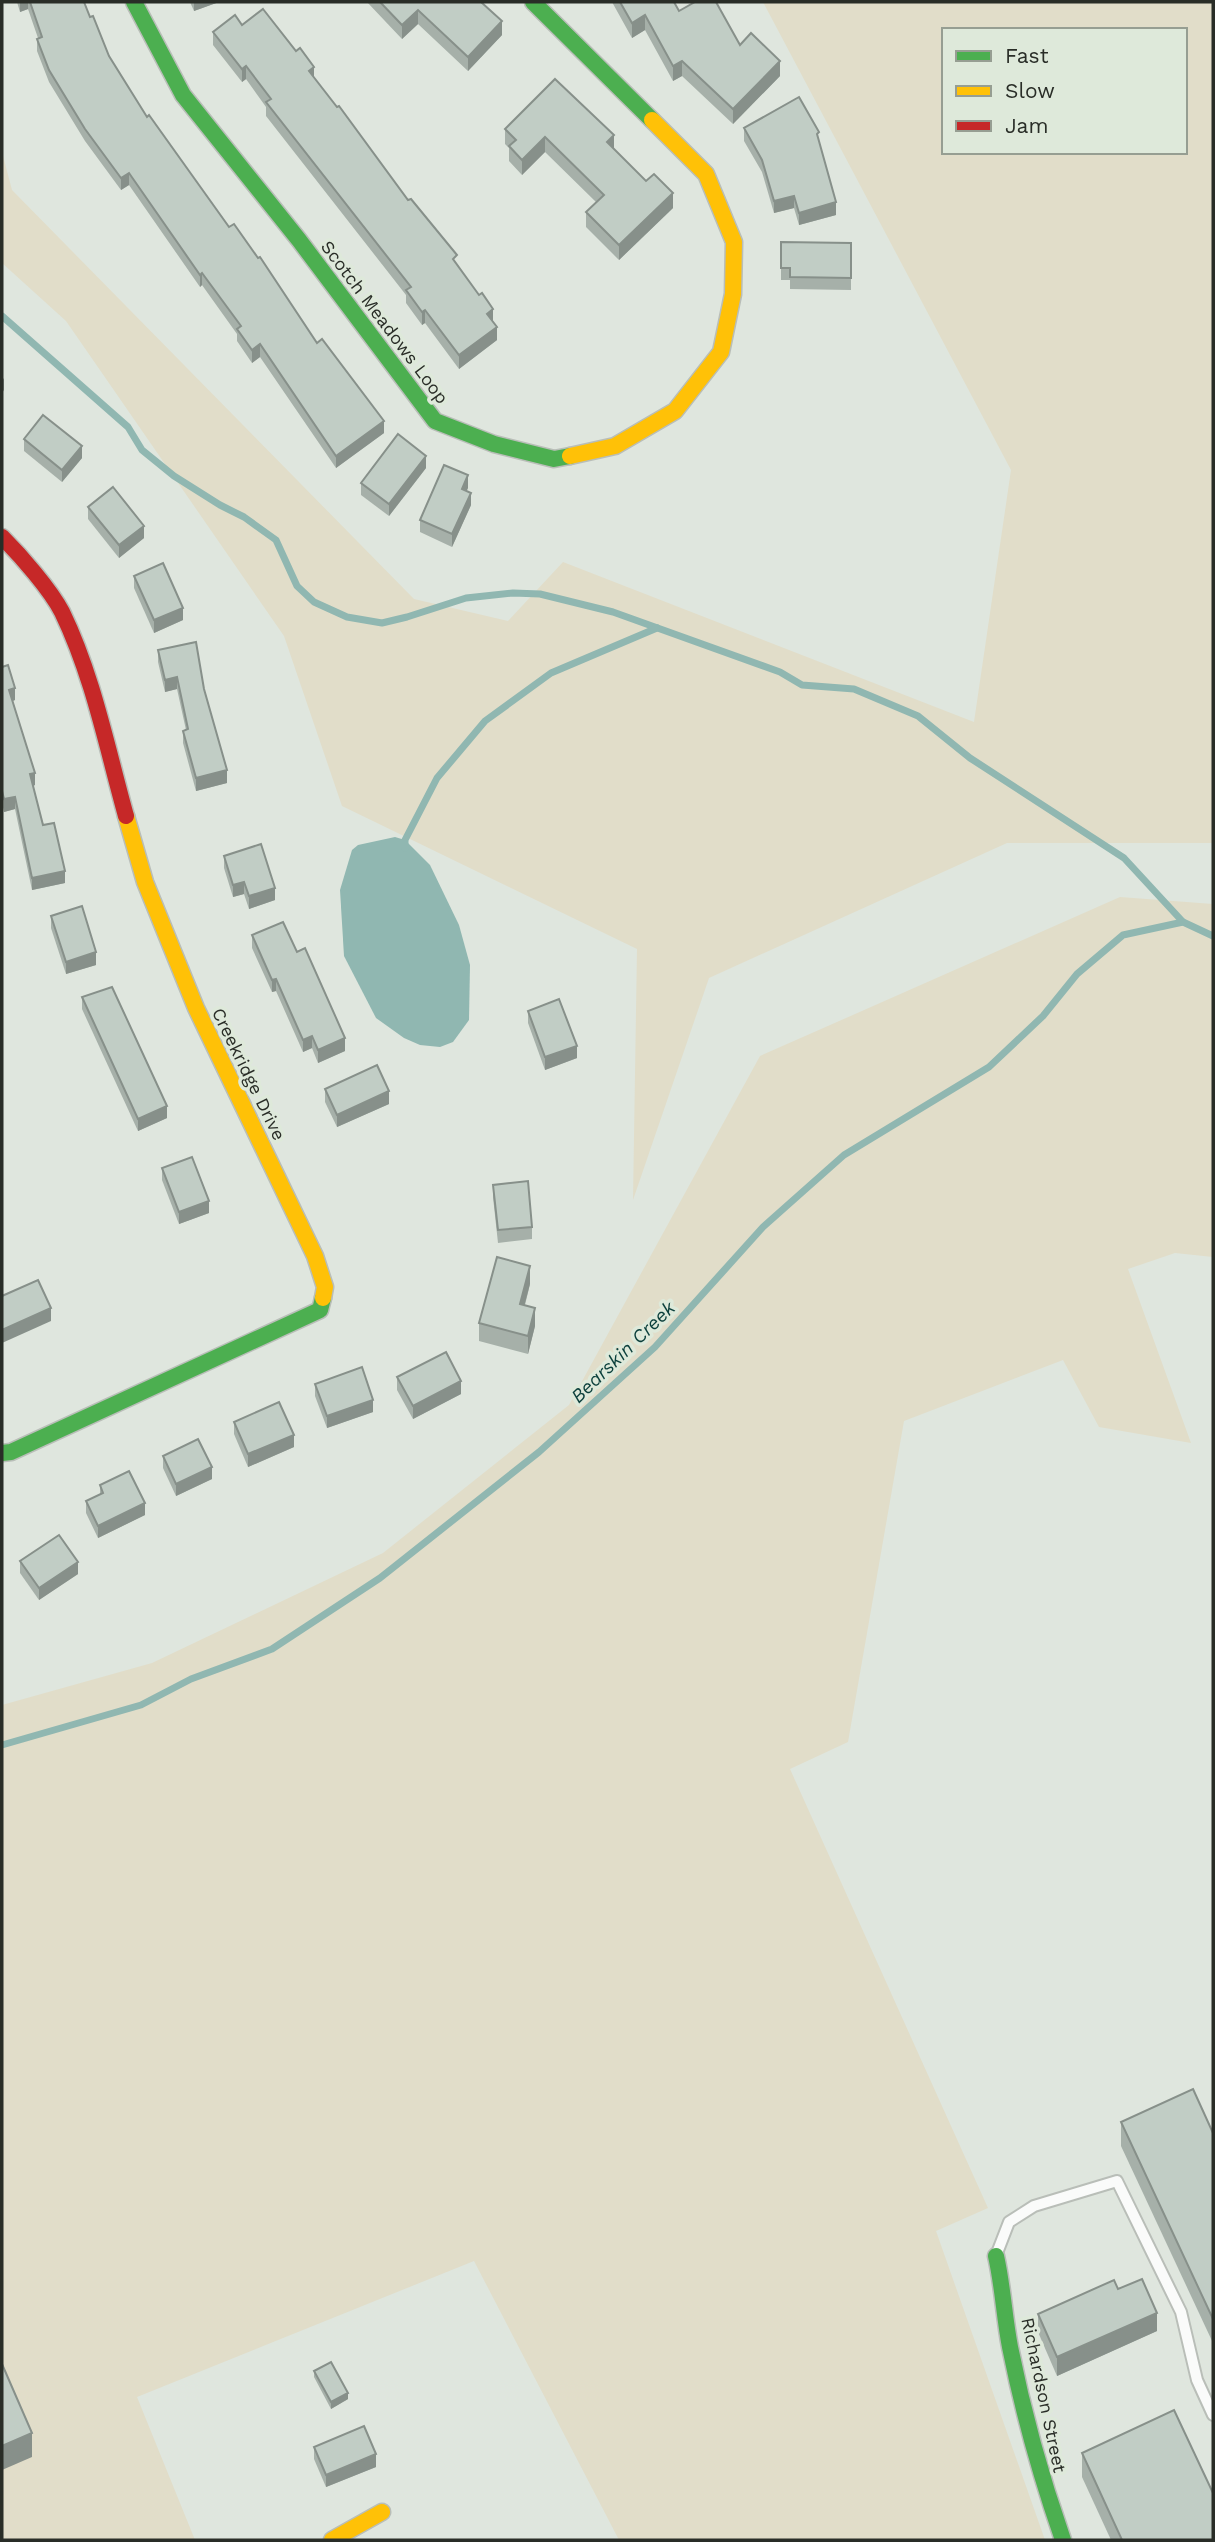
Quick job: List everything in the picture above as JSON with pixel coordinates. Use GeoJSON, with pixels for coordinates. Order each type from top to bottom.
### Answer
{"type":"FeatureCollection","features":[{"type":"Feature","properties":{"kind":"street","name":"Scotch Meadows Loop"},"geometry":{"type":"LineString","coordinates":[[134,2],[183,95],[299,240],[435,421],[494,444],[554,459],[615,446],[675,411],[721,352],[733,294],[734,242],[706,174],[533,2]]}},
{"type":"Feature","properties":{"kind":"street","name":"Creekridge Drive"},"geometry":{"type":"LineString","coordinates":[[2,537],[61,610],[86,672],[145,882],[196,1008],[315,1256],[325,1287],[320,1310],[11,1452],[2,1453]]}},
{"type":"Feature","properties":{"kind":"street","name":"Richardson Street"},"geometry":{"type":"LineString","coordinates":[[996,2256],[1004,2290],[1010,2344],[1037,2457],[1063,2540]]}},
{"type":"Feature","properties":{"kind":"street"},"geometry":{"type":"LineString","coordinates":[[332,2540],[382,2512]]}},
{"type":"Feature","properties":{"kind":"lane"},"geometry":{"type":"LineString","coordinates":[[996,2256],[1009,2222],[1034,2206],[1117,2181],[1181,2312],[1197,2380],[1213,2414]]}},
{"type":"Feature","properties":{"kind":"shaded area"},"geometry":{"type":"Polygon","coordinates":[[[763,2],[1213,2],[1213,843],[1007,843],[709,978],[633,1200],[637,949],[342,806],[284,636],[66,321],[2,263],[2,152],[12,190],[414,599],[508,621],[563,562],[974,722],[1011,470],[763,2]]]}},
{"type":"Feature","properties":{"kind":"shaded area"},"geometry":{"type":"Polygon","coordinates":[[[1120,897],[1213,904],[1213,1257],[1175,1253],[1128,1269],[1191,1443],[1099,1427],[1063,1360],[904,1421],[848,1742],[790,1769],[988,2208],[936,2231],[1045,2540],[619,2540],[474,2261],[137,2397],[195,2540],[2,2540],[2,1705],[152,1663],[383,1553],[569,1405],[760,1056],[1120,897]]]}},
{"type":"Feature","properties":{"kind":"water"},"geometry":{"type":"Polygon","coordinates":[[[395,837],[405,840],[430,865],[459,925],[470,965],[469,1020],[453,1042],[440,1047],[420,1045],[404,1038],[376,1018],[344,956],[340,890],[352,850],[358,845],[395,837]]]}},
{"type":"Feature","properties":{"kind":"building"},"geometry":{"type":"Polygon","coordinates":[[[30,2],[84,2],[90,17],[93,16],[109,56],[147,117],[149,115],[229,227],[234,224],[258,258],[260,257],[317,343],[322,339],[384,421],[336,456],[260,344],[252,350],[237,329],[241,326],[202,273],[200,275],[129,173],[121,178],[85,129],[49,70],[37,39],[42,37],[30,2]]]}},
{"type":"Feature","properties":{"kind":"building"},"geometry":{"type":"Polygon","coordinates":[[[380,2],[481,2],[502,21],[468,57],[418,10],[402,25],[380,2]]]}},
{"type":"Feature","properties":{"kind":"building"},"geometry":{"type":"Polygon","coordinates":[[[620,2],[674,2],[679,11],[695,2],[716,2],[740,45],[751,33],[780,61],[733,109],[682,61],[673,66],[645,15],[632,23],[620,2]]]}},
{"type":"Feature","properties":{"kind":"building"},"geometry":{"type":"Polygon","coordinates":[[[263,9],[296,51],[300,48],[314,67],[309,71],[337,107],[339,106],[408,200],[411,199],[457,255],[453,259],[479,295],[482,293],[493,309],[487,314],[497,327],[459,355],[425,310],[422,312],[406,290],[411,287],[266,102],[271,99],[246,66],[242,69],[213,32],[235,15],[242,25],[263,9]]]}},
{"type":"Feature","properties":{"kind":"building"},"geometry":{"type":"Polygon","coordinates":[[[555,79],[614,135],[607,142],[646,181],[654,174],[673,193],[619,245],[586,212],[604,195],[545,137],[522,160],[509,146],[516,140],[505,129],[555,79]]]}},
{"type":"Feature","properties":{"kind":"building"},"geometry":{"type":"Polygon","coordinates":[[[799,97],[819,132],[817,134],[836,202],[799,213],[794,196],[774,201],[762,160],[744,128],[799,97]]]}},
{"type":"Feature","properties":{"kind":"building"},"geometry":{"type":"Polygon","coordinates":[[[781,242],[851,243],[851,278],[790,277],[790,268],[781,268],[781,242]]]}},
{"type":"Feature","properties":{"kind":"building"},"geometry":{"type":"Polygon","coordinates":[[[43,415],[82,446],[62,470],[24,439],[43,415]]]}},
{"type":"Feature","properties":{"kind":"building"},"geometry":{"type":"Polygon","coordinates":[[[398,434],[426,456],[389,504],[361,483],[398,434]]]}},
{"type":"Feature","properties":{"kind":"building"},"geometry":{"type":"Polygon","coordinates":[[[444,465],[468,475],[462,489],[471,493],[452,534],[420,520],[444,465]]]}},
{"type":"Feature","properties":{"kind":"building"},"geometry":{"type":"Polygon","coordinates":[[[113,487],[144,526],[119,545],[88,507],[113,487]]]}},
{"type":"Feature","properties":{"kind":"building"},"geometry":{"type":"Polygon","coordinates":[[[163,563],[183,608],[154,620],[134,576],[163,563]]]}},
{"type":"Feature","properties":{"kind":"building"},"geometry":{"type":"Polygon","coordinates":[[[196,642],[204,689],[227,770],[196,778],[183,731],[188,729],[177,677],[165,680],[158,650],[196,642]]]}},
{"type":"Feature","properties":{"kind":"building"},"geometry":{"type":"Polygon","coordinates":[[[8,665],[15,688],[9,690],[35,773],[30,774],[43,825],[54,823],[65,871],[32,878],[15,797],[4,799],[2,791],[2,667],[8,665]]]}},
{"type":"Feature","properties":{"kind":"building"},"geometry":{"type":"Polygon","coordinates":[[[261,844],[275,888],[249,896],[244,882],[233,885],[224,856],[261,844]]]}},
{"type":"Feature","properties":{"kind":"building"},"geometry":{"type":"Polygon","coordinates":[[[82,906],[96,952],[66,962],[51,916],[82,906]]]}},
{"type":"Feature","properties":{"kind":"building"},"geometry":{"type":"Polygon","coordinates":[[[283,922],[297,952],[305,948],[345,1038],[318,1050],[312,1036],[303,1040],[276,979],[272,980],[252,935],[283,922]]]}},
{"type":"Feature","properties":{"kind":"building"},"geometry":{"type":"Polygon","coordinates":[[[112,987],[167,1106],[138,1119],[82,997],[112,987]]]}},
{"type":"Feature","properties":{"kind":"building"},"geometry":{"type":"Polygon","coordinates":[[[559,999],[577,1046],[545,1057],[528,1011],[559,999]]]}},
{"type":"Feature","properties":{"kind":"building"},"geometry":{"type":"Polygon","coordinates":[[[377,1065],[389,1091],[337,1115],[325,1089],[377,1065]]]}},
{"type":"Feature","properties":{"kind":"building"},"geometry":{"type":"Polygon","coordinates":[[[192,1157],[209,1201],[179,1212],[162,1168],[192,1157]]]}},
{"type":"Feature","properties":{"kind":"building"},"geometry":{"type":"Polygon","coordinates":[[[528,1181],[532,1227],[498,1230],[493,1185],[528,1181]]]}},
{"type":"Feature","properties":{"kind":"building"},"geometry":{"type":"Polygon","coordinates":[[[497,1257],[530,1266],[520,1304],[535,1308],[528,1336],[479,1323],[497,1257]]]}},
{"type":"Feature","properties":{"kind":"building"},"geometry":{"type":"Polygon","coordinates":[[[38,1280],[51,1308],[2,1330],[2,1296],[38,1280]]]}},
{"type":"Feature","properties":{"kind":"building"},"geometry":{"type":"Polygon","coordinates":[[[446,1352],[461,1381],[413,1406],[397,1377],[446,1352]]]}},
{"type":"Feature","properties":{"kind":"building"},"geometry":{"type":"Polygon","coordinates":[[[362,1367],[373,1400],[327,1416],[315,1384],[362,1367]]]}},
{"type":"Feature","properties":{"kind":"building"},"geometry":{"type":"Polygon","coordinates":[[[279,1402],[294,1435],[248,1454],[234,1422],[279,1402]]]}},
{"type":"Feature","properties":{"kind":"building"},"geometry":{"type":"Polygon","coordinates":[[[198,1439],[212,1467],[176,1484],[163,1456],[198,1439]]]}},
{"type":"Feature","properties":{"kind":"building"},"geometry":{"type":"Polygon","coordinates":[[[129,1471],[145,1503],[98,1526],[86,1501],[103,1493],[100,1485],[129,1471]]]}},
{"type":"Feature","properties":{"kind":"building"},"geometry":{"type":"Polygon","coordinates":[[[59,1535],[78,1562],[39,1588],[20,1561],[59,1535]]]}},
{"type":"Feature","properties":{"kind":"building"},"geometry":{"type":"Polygon","coordinates":[[[1193,2089],[1213,2133],[1213,2319],[1121,2122],[1193,2089]]]}},
{"type":"Feature","properties":{"kind":"building"},"geometry":{"type":"Polygon","coordinates":[[[1142,2279],[1157,2313],[1057,2357],[1038,2314],[1114,2280],[1118,2289],[1142,2279]]]}},
{"type":"Feature","properties":{"kind":"building"},"geometry":{"type":"Polygon","coordinates":[[[331,2362],[348,2393],[331,2402],[314,2371],[331,2362]]]}},
{"type":"Feature","properties":{"kind":"building"},"geometry":{"type":"Polygon","coordinates":[[[2,2364],[32,2433],[2,2446],[2,2364]]]}},
{"type":"Feature","properties":{"kind":"building"},"geometry":{"type":"Polygon","coordinates":[[[1174,2410],[1213,2493],[1213,2540],[1122,2540],[1082,2453],[1174,2410]]]}},
{"type":"Feature","properties":{"kind":"building"},"geometry":{"type":"Polygon","coordinates":[[[364,2426],[376,2454],[326,2475],[314,2447],[364,2426]]]}},
{"type":"Feature","properties":{"kind":"waterway"},"geometry":{"type":"LineString","coordinates":[[2,316],[128,427],[142,450],[174,476],[244,517],[276,540],[297,586],[314,602],[347,617],[382,623],[466,598],[513,593],[540,594],[613,612],[780,672],[802,685],[854,689],[918,716],[970,758],[1124,858],[1183,922]]}},
{"type":"Feature","properties":{"kind":"waterway"},"geometry":{"type":"LineString","coordinates":[[405,848],[405,840],[437,778],[485,721],[551,673],[657,628]]}},
{"type":"Feature","properties":{"kind":"waterway","name":"Bearskin Creek"},"geometry":{"type":"LineString","coordinates":[[2,1745],[141,1705],[191,1679],[272,1649],[380,1578],[539,1452],[655,1347],[763,1227],[844,1155],[989,1067],[1043,1016],[1077,974],[1123,935],[1183,922],[1213,936]]}},
{"type":"Feature","properties":{"kind":"traffic: fast"},"geometry":{"type":"LineString","coordinates":[[134,2],[183,95],[299,240],[435,421],[494,444],[554,459],[570,456]]}},
{"type":"Feature","properties":{"kind":"traffic: fast"},"geometry":{"type":"LineString","coordinates":[[533,2],[652,120]]}},
{"type":"Feature","properties":{"kind":"traffic: fast"},"geometry":{"type":"LineString","coordinates":[[2,1453],[11,1452],[320,1310],[323,1298]]}},
{"type":"Feature","properties":{"kind":"traffic: fast"},"geometry":{"type":"LineString","coordinates":[[996,2256],[1010,2347],[1021,2396],[1063,2540]]}},
{"type":"Feature","properties":{"kind":"traffic: slow"},"geometry":{"type":"LineString","coordinates":[[570,456],[615,446],[675,411],[721,352],[733,294],[734,242],[706,174],[652,120]]}},
{"type":"Feature","properties":{"kind":"traffic: slow"},"geometry":{"type":"LineString","coordinates":[[126,816],[145,882],[196,1008],[315,1256],[325,1287],[323,1298]]}},
{"type":"Feature","properties":{"kind":"traffic: slow"},"geometry":{"type":"LineString","coordinates":[[332,2540],[382,2512]]}},
{"type":"Feature","properties":{"kind":"traffic: jam"},"geometry":{"type":"LineString","coordinates":[[2,537],[50,593],[73,636],[99,712],[126,816]]}}]}
